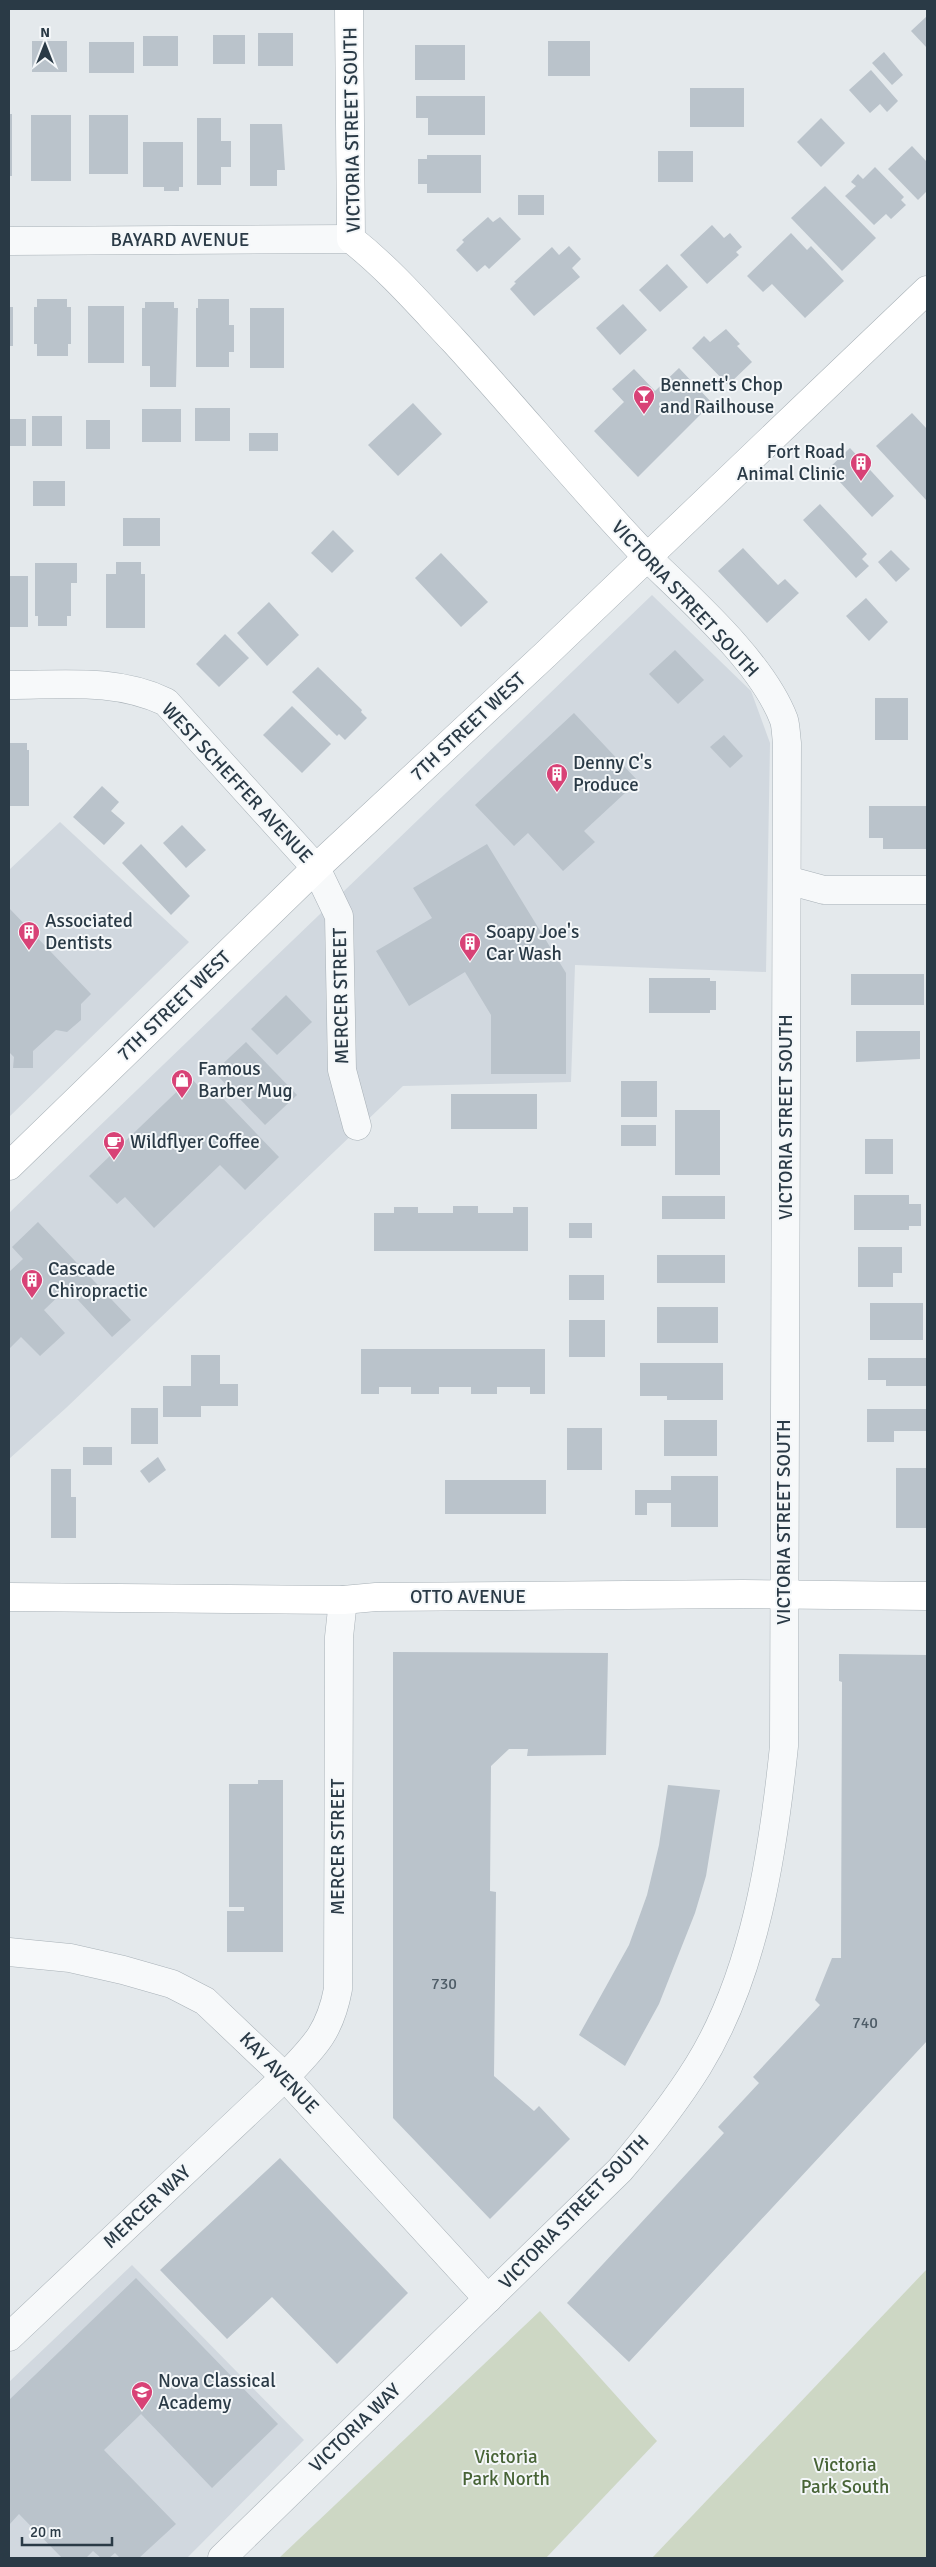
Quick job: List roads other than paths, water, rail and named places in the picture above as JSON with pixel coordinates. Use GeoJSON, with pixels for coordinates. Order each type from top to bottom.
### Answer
{"type":"FeatureCollection","features":[{"type":"Feature","properties":{"kind":"street","name":"VICTORIA STREET SOUTH"},"geometry":{"type":"LineString","coordinates":[[350,9],[351,239],[384,266],[502,394],[607,516],[752,664],[772,694],[785,722],[787,743],[784,1746],[779,1794],[767,1870],[750,1938],[729,2002],[698,2066],[649,2137],[620,2170],[488,2299]]}},
{"type":"Feature","properties":{"kind":"street","name":"BAYARD AVENUE"},"geometry":{"type":"LineString","coordinates":[[9,241],[351,239]]}},
{"type":"Feature","properties":{"kind":"street","name":"7TH STREET WEST"},"geometry":{"type":"LineString","coordinates":[[9,1166],[316,868],[647,557],[927,290]]}},
{"type":"Feature","properties":{"kind":"street","name":"WEST SCHEFFER AVENUE"},"geometry":{"type":"LineString","coordinates":[[9,685],[100,684],[143,691],[166,702],[316,868]]}},
{"type":"Feature","properties":{"kind":"street","name":"MERCER STREET"},"geometry":{"type":"LineString","coordinates":[[316,868],[339,916],[342,1070],[357,1126]]}},
{"type":"Feature","properties":{"kind":"street"},"geometry":{"type":"LineString","coordinates":[[787,880],[824,890],[927,890]]}},
{"type":"Feature","properties":{"kind":"street","name":"OTTO AVENUE"},"geometry":{"type":"LineString","coordinates":[[9,1597],[343,1600],[396,1597],[927,1596]]}},
{"type":"Feature","properties":{"kind":"street","name":"MERCER STREET"},"geometry":{"type":"LineString","coordinates":[[285,2077],[322,2036],[333,2014],[338,1989],[339,1636],[343,1600]]}},
{"type":"Feature","properties":{"kind":"street","name":"KAY AVENUE"},"geometry":{"type":"LineString","coordinates":[[9,1952],[70,1958],[172,1984],[205,2001],[285,2077],[488,2299]]}},
{"type":"Feature","properties":{"kind":"street","name":"MERCER WAY"},"geometry":{"type":"LineString","coordinates":[[9,2337],[285,2077]]}},
{"type":"Feature","properties":{"kind":"street","name":"VICTORIA WAY"},"geometry":{"type":"LineString","coordinates":[[222,2558],[488,2299]]}},
{"type":"Feature","properties":{"kind":"place","name":"Bennett's Chop and Railhouse"},"geometry":{"type":"Point","coordinates":[644,415]}},
{"type":"Feature","properties":{"kind":"place","name":"Fort Road Animal Clinic"},"geometry":{"type":"Point","coordinates":[861,482]}},
{"type":"Feature","properties":{"kind":"place","name":"Denny C's Produce"},"geometry":{"type":"Point","coordinates":[557,793]}},
{"type":"Feature","properties":{"kind":"place","name":"Associated Dentists"},"geometry":{"type":"Point","coordinates":[29,951]}},
{"type":"Feature","properties":{"kind":"place","name":"Soapy Joe's Car Wash"},"geometry":{"type":"Point","coordinates":[470,962]}},
{"type":"Feature","properties":{"kind":"place","name":"Famous Barber Mug"},"geometry":{"type":"Point","coordinates":[182,1099]}},
{"type":"Feature","properties":{"kind":"place","name":"Wildflyer Coffee"},"geometry":{"type":"Point","coordinates":[114,1161]}},
{"type":"Feature","properties":{"kind":"place","name":"Cascade Chiropractic"},"geometry":{"type":"Point","coordinates":[32,1299]}},
{"type":"Feature","properties":{"kind":"place","name":"Nova Classical Academy"},"geometry":{"type":"Point","coordinates":[142,2411]}},
{"type":"Feature","properties":{"kind":"park label","name":"Victoria Park North"},"geometry":{"type":"Point","coordinates":[506,2468]}},
{"type":"Feature","properties":{"kind":"park label","name":"Victoria Park South"},"geometry":{"type":"Point","coordinates":[845,2476]}}]}
